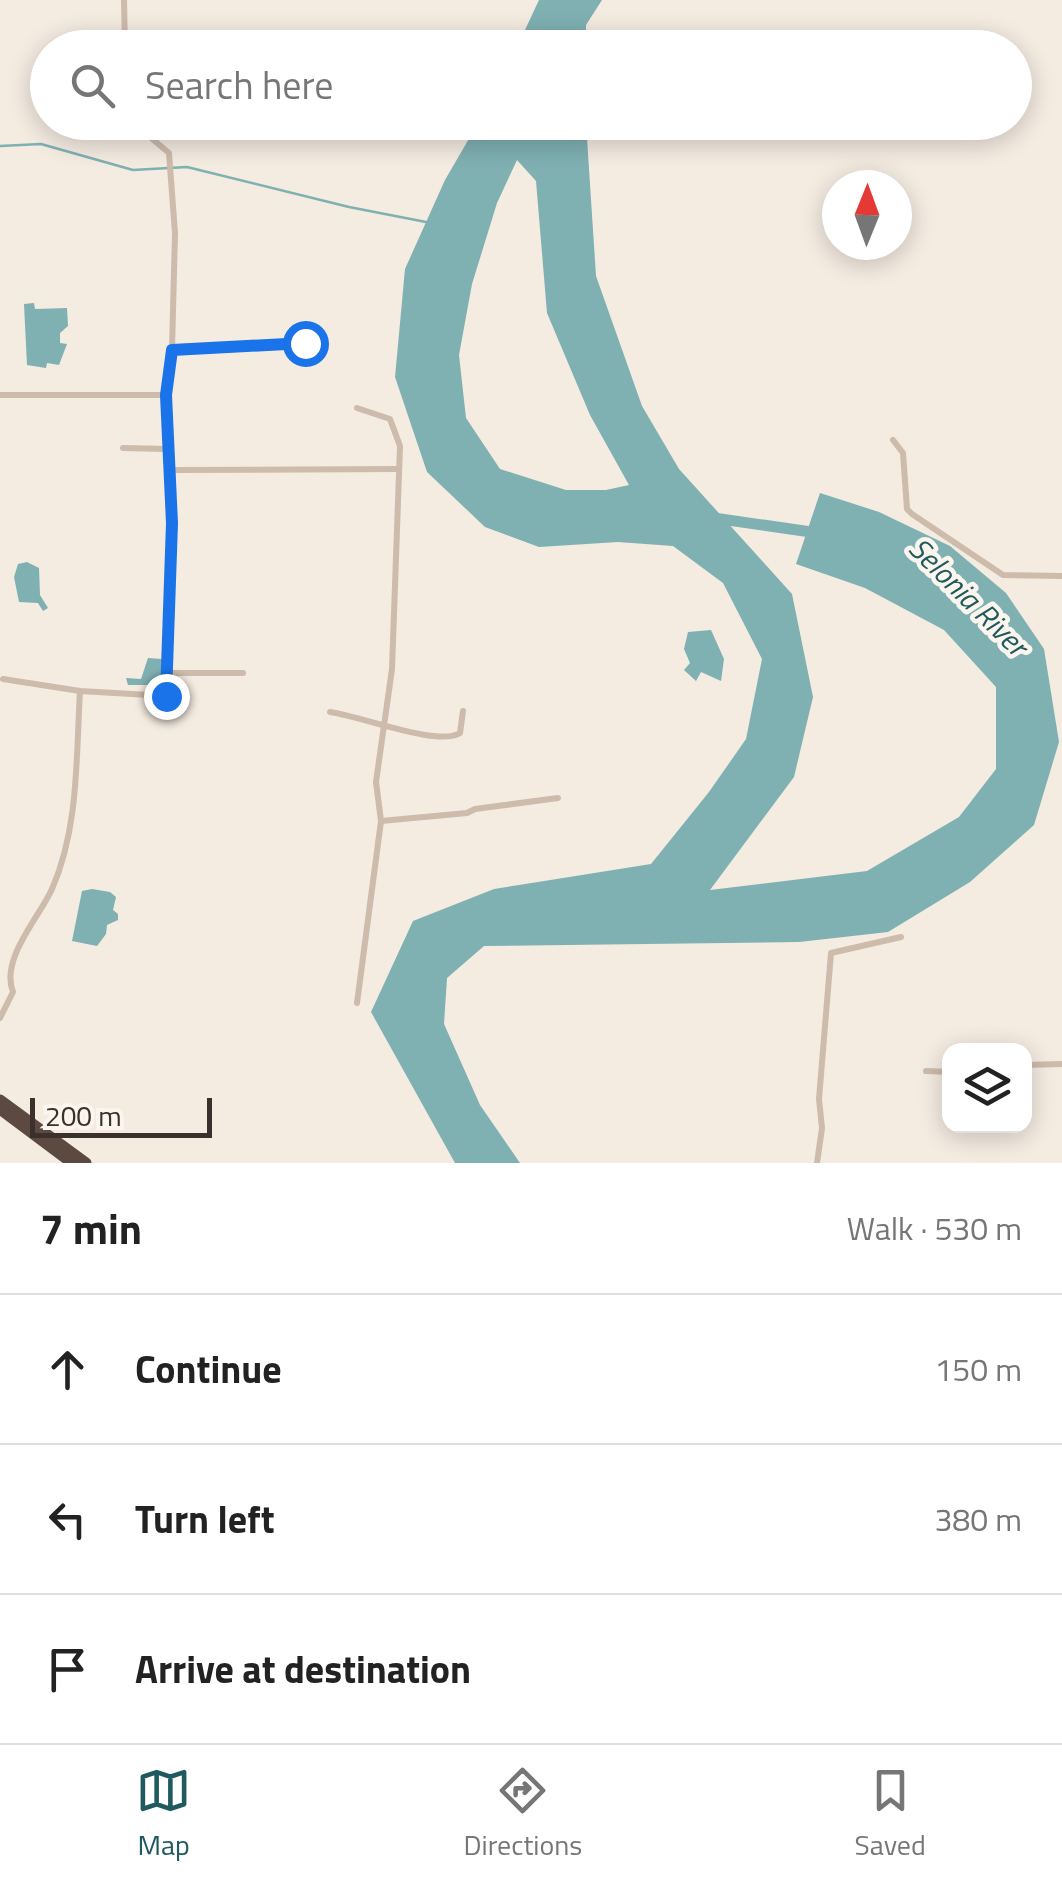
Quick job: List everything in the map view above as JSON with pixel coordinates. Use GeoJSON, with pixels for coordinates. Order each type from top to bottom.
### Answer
{"type":"FeatureCollection","features":[{"type":"Feature","properties":{"kind":"highway"},"geometry":{"type":"LineString","coordinates":[[0,1100],[86,1163]]}},
{"type":"Feature","properties":{"kind":"highway"},"geometry":{"type":"LineString","coordinates":[[0,1110],[72,1163]]}},
{"type":"Feature","properties":{"kind":"street"},"geometry":{"type":"LineString","coordinates":[[124,0],[125,30]]}},
{"type":"Feature","properties":{"kind":"street"},"geometry":{"type":"LineString","coordinates":[[2,678],[80,692],[166,696],[171,470],[166,395],[172,350],[175,232],[168,153],[153,140]]}},
{"type":"Feature","properties":{"kind":"street"},"geometry":{"type":"LineString","coordinates":[[172,350],[305,343]]}},
{"type":"Feature","properties":{"kind":"street"},"geometry":{"type":"LineString","coordinates":[[0,395],[166,395]]}},
{"type":"Feature","properties":{"kind":"street"},"geometry":{"type":"LineString","coordinates":[[357,408],[390,419],[400,446],[396,602],[386,724],[376,782],[381,821],[357,1004]]}},
{"type":"Feature","properties":{"kind":"street"},"geometry":{"type":"LineString","coordinates":[[893,440],[902,453],[907,509],[912,514],[1003,575],[1062,576]]}},
{"type":"Feature","properties":{"kind":"street"},"geometry":{"type":"LineString","coordinates":[[123,448],[167,449]]}},
{"type":"Feature","properties":{"kind":"street"},"geometry":{"type":"LineString","coordinates":[[171,470],[399,470]]}},
{"type":"Feature","properties":{"kind":"street"},"geometry":{"type":"LineString","coordinates":[[168,674],[243,673]]}},
{"type":"Feature","properties":{"kind":"street"},"geometry":{"type":"LineString","coordinates":[[0,1018],[13,992],[8,982],[11,960],[21,947],[30,920],[44,906],[66,856],[80,692]]}},
{"type":"Feature","properties":{"kind":"street"},"geometry":{"type":"LineString","coordinates":[[330,712],[427,736],[452,738],[460,732],[463,711]]}},
{"type":"Feature","properties":{"kind":"street"},"geometry":{"type":"LineString","coordinates":[[381,821],[467,813],[476,808],[558,798]]}},
{"type":"Feature","properties":{"kind":"street"},"geometry":{"type":"LineString","coordinates":[[817,1163],[831,952],[901,937]]}},
{"type":"Feature","properties":{"kind":"street"},"geometry":{"type":"LineString","coordinates":[[1032,1065],[1062,1064]]}},
{"type":"Feature","properties":{"kind":"street"},"geometry":{"type":"LineString","coordinates":[[926,1072],[942,1072]]}},
{"type":"Feature","properties":{"kind":"water"},"geometry":{"type":"Polygon","coordinates":[[[539,0],[602,0],[586,30],[525,30],[539,0]]]}},
{"type":"Feature","properties":{"kind":"water"},"geometry":{"type":"Polygon","coordinates":[[[468,140],[587,140],[596,276],[642,406],[679,469],[792,594],[813,697],[794,777],[710,890],[867,871],[959,817],[996,769],[996,687],[944,630],[865,588],[796,564],[820,493],[879,512],[950,546],[1006,593],[1044,649],[1059,742],[1034,825],[970,882],[888,932],[799,942],[484,946],[447,978],[444,1024],[480,1105],[520,1163],[455,1163],[371,1012],[413,921],[494,889],[651,864],[746,739],[762,659],[723,583],[673,546],[618,542],[539,547],[485,527],[427,472],[395,377],[405,269],[445,180],[468,140]],[[517,160],[497,203],[472,284],[459,355],[466,418],[500,469],[566,490],[606,490],[629,485],[590,415],[547,313],[536,181],[517,160]]]}},
{"type":"Feature","properties":{"kind":"water"},"geometry":{"type":"Polygon","coordinates":[[[34,303],[35,309],[67,308],[68,326],[60,333],[60,343],[67,344],[59,365],[27,365],[24,304],[34,303]]]}},
{"type":"Feature","properties":{"kind":"water"},"geometry":{"type":"Polygon","coordinates":[[[27,562],[39,568],[40,595],[48,608],[43,611],[38,603],[19,602],[14,577],[18,564],[27,562]]]}},
{"type":"Feature","properties":{"kind":"water"},"geometry":{"type":"Polygon","coordinates":[[[711,630],[724,659],[721,681],[701,672],[696,681],[684,670],[690,663],[684,649],[688,632],[711,630]]]}},
{"type":"Feature","properties":{"kind":"water"},"geometry":{"type":"Polygon","coordinates":[[[148,658],[162,659],[166,664],[160,685],[128,685],[126,678],[141,679],[148,658]]]}},
{"type":"Feature","properties":{"kind":"water"},"geometry":{"type":"Polygon","coordinates":[[[92,889],[116,897],[113,910],[118,914],[118,920],[107,925],[97,946],[72,941],[82,891],[92,889]]]}},
{"type":"Feature","properties":{"kind":"waterway"},"geometry":{"type":"LineString","coordinates":[[0,146],[41,144],[133,170],[187,167],[426,222]]}},
{"type":"Feature","properties":{"kind":"waterway","name":"Selonia River"},"geometry":{"type":"LineString","coordinates":[[707,517],[818,533]]}},
{"type":"Feature","properties":{"kind":"route"},"geometry":{"type":"LineString","coordinates":[[166,696],[172,523],[166,395],[172,350],[305,343]]}}]}
